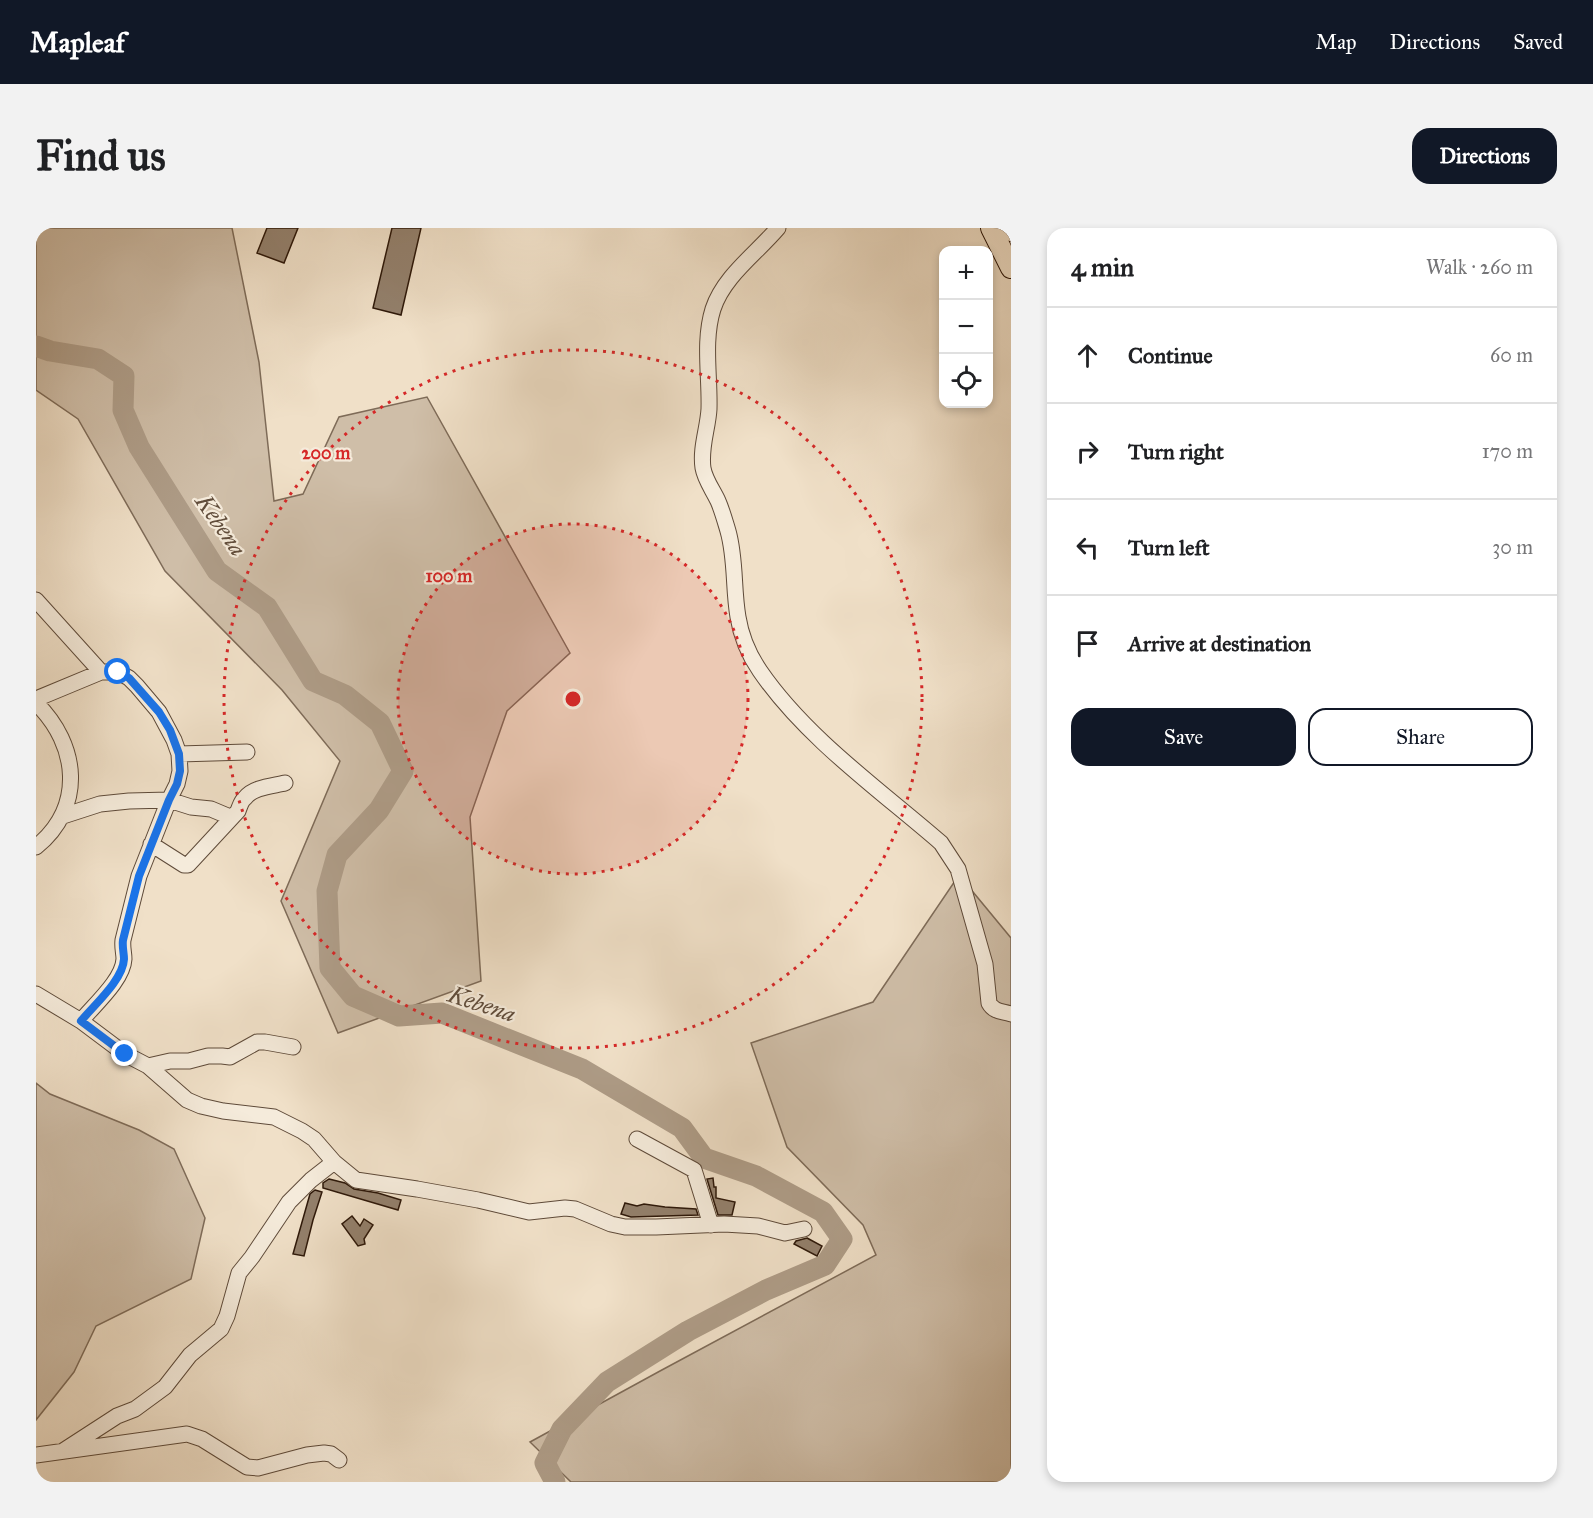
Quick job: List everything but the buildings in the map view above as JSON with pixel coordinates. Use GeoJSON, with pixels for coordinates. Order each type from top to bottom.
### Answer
{"type":"FeatureCollection","features":[{"type":"Feature","properties":{"kind":"main road"},"geometry":{"type":"LineString","coordinates":[[991,228],[1011,268]]}},
{"type":"Feature","properties":{"kind":"street"},"geometry":{"type":"LineString","coordinates":[[778,228],[721,291],[714,308],[708,342],[709,410],[704,437],[703,468],[728,531],[732,548],[738,618],[747,649],[779,698],[858,773],[941,843],[958,870],[977,933],[985,964],[989,1003],[999,1012],[1011,1014]]}},
{"type":"Feature","properties":{"kind":"street"},"geometry":{"type":"LineString","coordinates":[[36,600],[101,672]]}},
{"type":"Feature","properties":{"kind":"street"},"geometry":{"type":"LineString","coordinates":[[36,847],[42,843],[63,816],[69,796],[70,766],[66,747],[50,719],[36,701],[101,672],[118,672],[129,678],[159,712],[170,730],[179,754],[180,771],[177,784],[139,876],[123,940],[124,958],[121,970],[110,988],[81,1021]]}},
{"type":"Feature","properties":{"kind":"street"},"geometry":{"type":"LineString","coordinates":[[179,754],[248,752]]}},
{"type":"Feature","properties":{"kind":"street"},"geometry":{"type":"LineString","coordinates":[[151,844],[184,865],[189,865],[230,817],[238,811],[248,794],[285,783]]}},
{"type":"Feature","properties":{"kind":"street"},"geometry":{"type":"LineString","coordinates":[[63,816],[100,804],[169,800],[191,807],[211,809],[230,817]]}},
{"type":"Feature","properties":{"kind":"street"},"geometry":{"type":"LineString","coordinates":[[36,994],[81,1021],[125,1054],[148,1066],[187,1100],[223,1112],[274,1118],[302,1131],[314,1139],[334,1162],[356,1180],[478,1200],[529,1212],[575,1209],[611,1224],[625,1227],[746,1225],[786,1233],[804,1229]]}},
{"type":"Feature","properties":{"kind":"street"},"geometry":{"type":"LineString","coordinates":[[148,1066],[170,1061],[189,1061],[208,1056],[230,1057],[257,1042],[294,1047]]}},
{"type":"Feature","properties":{"kind":"street"},"geometry":{"type":"LineString","coordinates":[[637,1139],[694,1170],[711,1225]]}},
{"type":"Feature","properties":{"kind":"street"},"geometry":{"type":"LineString","coordinates":[[63,1451],[117,1416],[135,1408],[165,1387],[190,1355],[221,1329],[239,1273],[289,1202],[311,1180],[334,1162]]}},
{"type":"Feature","properties":{"kind":"street"},"geometry":{"type":"LineString","coordinates":[[36,1455],[187,1434],[202,1439],[247,1467],[258,1468],[307,1455],[324,1453],[331,1454],[339,1460]]}},
{"type":"Feature","properties":{"kind":"shaded area"},"geometry":{"type":"Polygon","coordinates":[[[36,228],[232,228],[259,362],[274,501],[303,494],[339,417],[427,397],[570,653],[507,711],[470,817],[481,981],[338,1033],[281,901],[340,761],[282,690],[165,571],[78,419],[36,390],[36,228]]]}},
{"type":"Feature","properties":{"kind":"shaded area"},"geometry":{"type":"Polygon","coordinates":[[[959,875],[1011,938],[1011,1482],[571,1482],[530,1442],[876,1255],[863,1225],[787,1147],[751,1043],[873,1002],[959,875]]]}},
{"type":"Feature","properties":{"kind":"shaded area"},"geometry":{"type":"Polygon","coordinates":[[[36,1083],[50,1094],[139,1130],[174,1149],[205,1218],[191,1279],[96,1326],[74,1372],[36,1420],[36,1083]]]}},
{"type":"Feature","properties":{"kind":"waterway","name":"Kebena"},"geometry":{"type":"LineString","coordinates":[[36,346],[50,351],[98,359],[124,376],[123,410],[139,447],[217,571],[267,607],[313,681],[345,695],[380,723],[403,771],[379,810],[337,855],[327,891],[330,968],[353,996],[399,1016],[442,1013],[582,1069],[682,1128],[704,1158],[756,1176],[823,1212],[842,1239],[825,1265],[766,1290],[688,1331],[607,1382],[562,1429],[545,1463],[555,1482]]}},
{"type":"Feature","properties":{"kind":"route"},"geometry":{"type":"LineString","coordinates":[[118,672],[129,678],[159,712],[170,730],[179,754],[180,771],[177,784],[139,876],[123,940],[124,958],[121,970],[110,988],[81,1021],[125,1054]]}}]}
